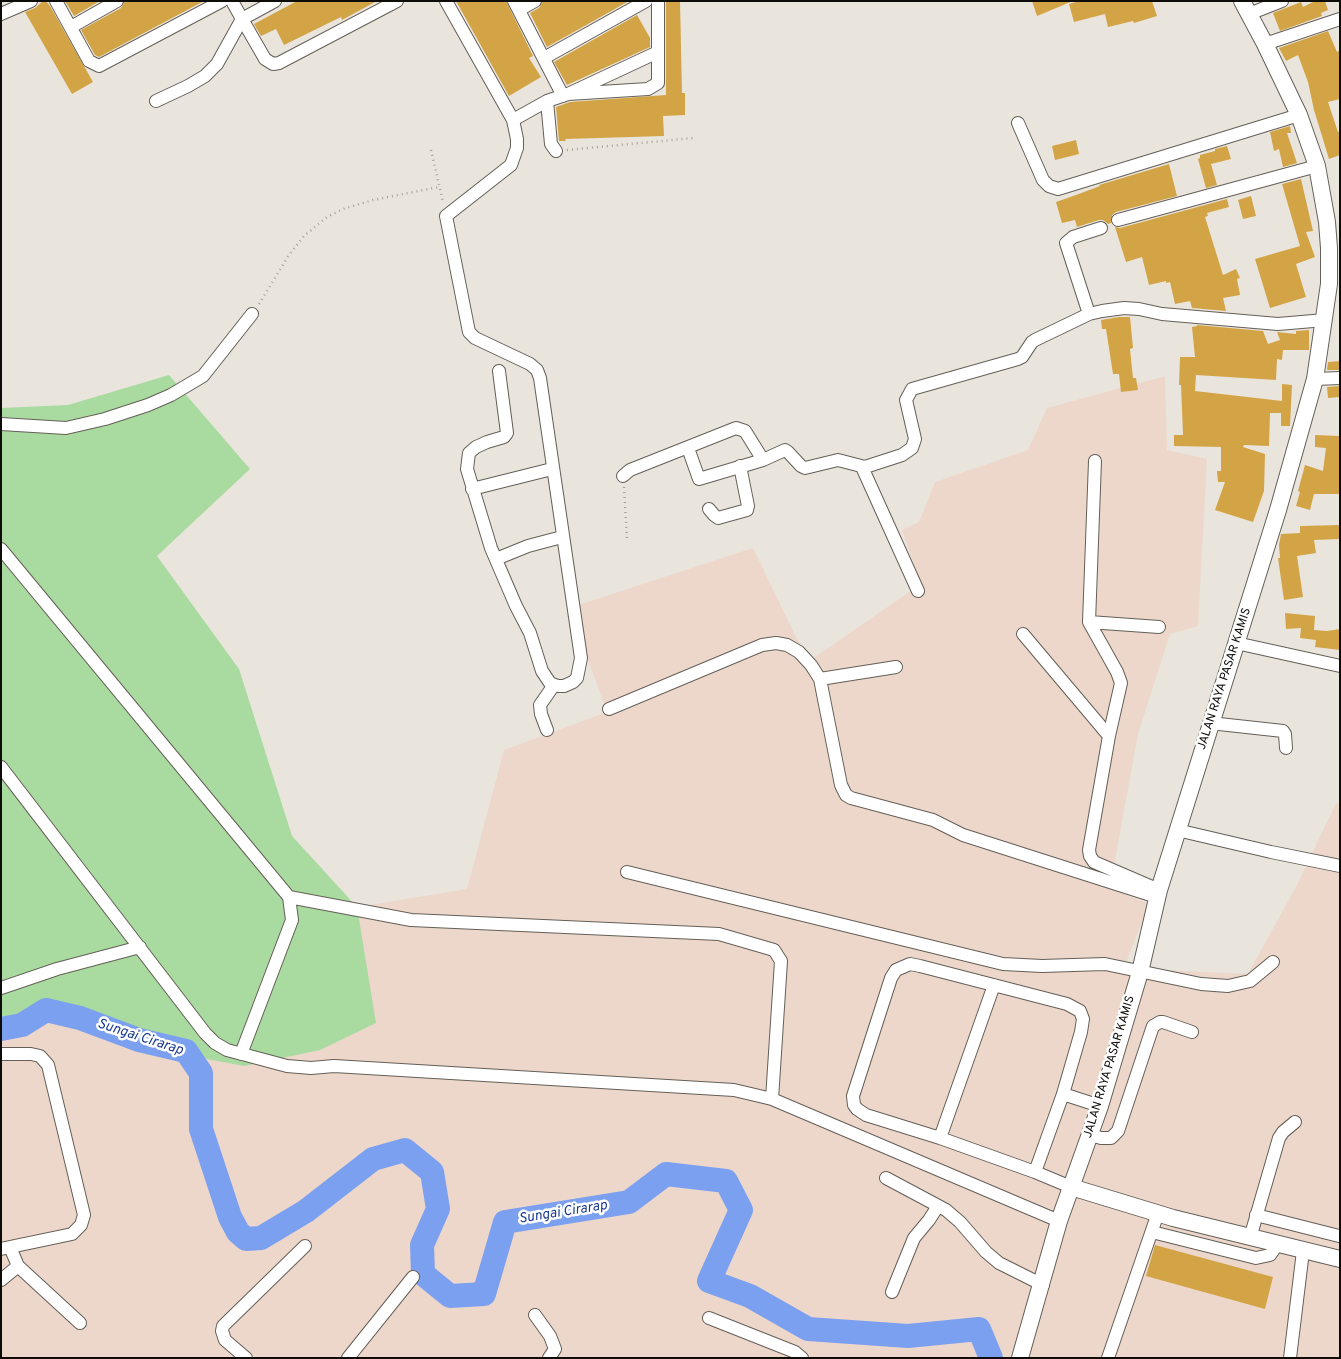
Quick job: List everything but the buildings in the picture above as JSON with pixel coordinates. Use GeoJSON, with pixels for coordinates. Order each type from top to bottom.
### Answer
{"type":"FeatureCollection","features":[{"type":"Feature","properties":{"kind":"main road","name":"JALAN RAYA PASAR KAMIS"},"geometry":{"type":"LineString","coordinates":[[1020,1358],[1060,1221],[1100,1106],[1140,972],[1158,894],[1177,830],[1278,510],[1316,379],[1329,284],[1327,222],[1317,166],[1299,115],[1266,44],[1246,8]]}},
{"type":"Feature","properties":{"kind":"main road"},"geometry":{"type":"LineString","coordinates":[[1071,1187],[1250,1238],[1340,1259]]}},
{"type":"Feature","properties":{"kind":"street"},"geometry":{"type":"LineString","coordinates":[[1,14],[31,1]]}},
{"type":"Feature","properties":{"kind":"street"},"geometry":{"type":"LineString","coordinates":[[56,1],[89,61],[101,66],[222,1]]}},
{"type":"Feature","properties":{"kind":"street"},"geometry":{"type":"LineString","coordinates":[[71,27],[117,1]]}},
{"type":"Feature","properties":{"kind":"street"},"geometry":{"type":"LineString","coordinates":[[232,1],[264,59],[273,64],[279,63],[398,1]]}},
{"type":"Feature","properties":{"kind":"street"},"geometry":{"type":"LineString","coordinates":[[156,101],[205,76],[217,64],[242,19],[275,1]]}},
{"type":"Feature","properties":{"kind":"street"},"geometry":{"type":"LineString","coordinates":[[446,1],[513,120],[518,148],[511,165],[446,216],[470,333],[475,338],[530,364],[538,372],[581,658],[579,672],[573,682],[564,686],[554,685],[547,681],[542,672],[530,633],[496,559],[467,469],[469,453],[476,447],[504,437],[507,432],[499,371]]}},
{"type":"Feature","properties":{"kind":"street"},"geometry":{"type":"LineString","coordinates":[[535,1],[516,6],[565,95]]}},
{"type":"Feature","properties":{"kind":"street"},"geometry":{"type":"LineString","coordinates":[[544,58],[646,1]]}},
{"type":"Feature","properties":{"kind":"street"},"geometry":{"type":"LineString","coordinates":[[565,95],[651,88],[659,81],[658,1]]}},
{"type":"Feature","properties":{"kind":"street"},"geometry":{"type":"LineString","coordinates":[[1246,8],[1282,1]]}},
{"type":"Feature","properties":{"kind":"street"},"geometry":{"type":"LineString","coordinates":[[1266,44],[1340,19]]}},
{"type":"Feature","properties":{"kind":"street"},"geometry":{"type":"LineString","coordinates":[[513,120],[658,52]]}},
{"type":"Feature","properties":{"kind":"street"},"geometry":{"type":"LineString","coordinates":[[548,102],[552,144],[556,151]]}},
{"type":"Feature","properties":{"kind":"street"},"geometry":{"type":"LineString","coordinates":[[1018,123],[1043,180],[1049,186],[1058,189],[1299,115]]}},
{"type":"Feature","properties":{"kind":"street"},"geometry":{"type":"LineString","coordinates":[[1118,220],[1317,166]]}},
{"type":"Feature","properties":{"kind":"street"},"geometry":{"type":"LineString","coordinates":[[1089,314],[1066,243],[1073,237],[1101,228]]}},
{"type":"Feature","properties":{"kind":"street"},"geometry":{"type":"LineString","coordinates":[[688,448],[699,479],[762,460],[785,450],[805,468],[838,460],[862,467],[902,455],[914,445],[915,439],[906,400],[912,389],[1018,359],[1022,357],[1035,340],[1089,314],[1124,308],[1162,314],[1278,324],[1325,320]]}},
{"type":"Feature","properties":{"kind":"street"},"geometry":{"type":"LineString","coordinates":[[1,424],[66,428],[105,420],[171,395],[203,376],[252,314]]}},
{"type":"Feature","properties":{"kind":"street"},"geometry":{"type":"LineString","coordinates":[[1316,379],[1340,378]]}},
{"type":"Feature","properties":{"kind":"street"},"geometry":{"type":"LineString","coordinates":[[622,476],[630,470],[688,448],[726,430],[740,428],[745,431],[762,460]]}},
{"type":"Feature","properties":{"kind":"street"},"geometry":{"type":"LineString","coordinates":[[1095,461],[1089,622],[1117,672],[1121,683],[1109,736],[1089,850],[1094,862],[1158,894]]}},
{"type":"Feature","properties":{"kind":"street"},"geometry":{"type":"LineString","coordinates":[[709,509],[718,518],[747,510],[748,506],[740,466]]}},
{"type":"Feature","properties":{"kind":"street"},"geometry":{"type":"LineString","coordinates":[[862,467],[918,591]]}},
{"type":"Feature","properties":{"kind":"street"},"geometry":{"type":"LineString","coordinates":[[472,489],[552,469]]}},
{"type":"Feature","properties":{"kind":"street"},"geometry":{"type":"LineString","coordinates":[[496,559],[528,546],[562,537]]}},
{"type":"Feature","properties":{"kind":"street"},"geometry":{"type":"LineString","coordinates":[[1,549],[289,897],[292,920],[241,1054]]}},
{"type":"Feature","properties":{"kind":"street"},"geometry":{"type":"LineString","coordinates":[[1089,622],[1159,627]]}},
{"type":"Feature","properties":{"kind":"street"},"geometry":{"type":"LineString","coordinates":[[1023,634],[1109,736]]}},
{"type":"Feature","properties":{"kind":"street"},"geometry":{"type":"LineString","coordinates":[[1236,643],[1340,666]]}},
{"type":"Feature","properties":{"kind":"street"},"geometry":{"type":"LineString","coordinates":[[609,709],[762,645],[787,644],[799,652],[820,679],[841,785],[846,795],[851,798],[933,820],[971,838],[1158,894]]}},
{"type":"Feature","properties":{"kind":"street"},"geometry":{"type":"LineString","coordinates":[[820,679],[896,667]]}},
{"type":"Feature","properties":{"kind":"street"},"geometry":{"type":"LineString","coordinates":[[547,730],[540,705],[554,685]]}},
{"type":"Feature","properties":{"kind":"street"},"geometry":{"type":"LineString","coordinates":[[1210,723],[1283,731],[1286,748]]}},
{"type":"Feature","properties":{"kind":"street"},"geometry":{"type":"LineString","coordinates":[[1,767],[204,1032],[215,1043],[241,1054],[286,1066],[311,1068],[334,1066],[734,1090],[772,1099],[1060,1221]]}},
{"type":"Feature","properties":{"kind":"street"},"geometry":{"type":"LineString","coordinates":[[1177,830],[1340,866]]}},
{"type":"Feature","properties":{"kind":"street"},"geometry":{"type":"LineString","coordinates":[[627,872],[1003,964],[1042,966],[1105,964],[1201,984],[1228,986],[1250,981],[1273,962]]}},
{"type":"Feature","properties":{"kind":"street"},"geometry":{"type":"LineString","coordinates":[[289,897],[411,920],[719,934],[774,950],[782,961],[772,1099]]}},
{"type":"Feature","properties":{"kind":"street"},"geometry":{"type":"LineString","coordinates":[[1,988],[56,969],[140,947]]}},
{"type":"Feature","properties":{"kind":"street"},"geometry":{"type":"LineString","coordinates":[[1035,1172],[1063,1094],[1081,1032],[1082,1015],[1080,1011],[1067,1004],[910,964],[896,970],[891,978],[853,1096],[854,1105],[866,1115],[940,1138],[1071,1187]]}},
{"type":"Feature","properties":{"kind":"street"},"geometry":{"type":"LineString","coordinates":[[940,1138],[994,985]]}},
{"type":"Feature","properties":{"kind":"street"},"geometry":{"type":"LineString","coordinates":[[1090,1135],[1106,1138],[1113,1136],[1118,1131],[1153,1026],[1163,1022],[1192,1032]]}},
{"type":"Feature","properties":{"kind":"street"},"geometry":{"type":"LineString","coordinates":[[1,1054],[31,1054],[40,1056],[48,1065],[84,1214],[81,1225],[72,1234],[5,1248],[18,1266],[80,1323]]}},
{"type":"Feature","properties":{"kind":"street"},"geometry":{"type":"LineString","coordinates":[[1063,1094],[1100,1106]]}},
{"type":"Feature","properties":{"kind":"street"},"geometry":{"type":"LineString","coordinates":[[1250,1238],[1279,1138],[1295,1122]]}},
{"type":"Feature","properties":{"kind":"street"},"geometry":{"type":"LineString","coordinates":[[886,1178],[946,1210],[998,1262],[1042,1285]]}},
{"type":"Feature","properties":{"kind":"street"},"geometry":{"type":"LineString","coordinates":[[892,1292],[914,1238],[938,1206]]}},
{"type":"Feature","properties":{"kind":"street"},"geometry":{"type":"LineString","coordinates":[[1108,1358],[1158,1213]]}},
{"type":"Feature","properties":{"kind":"street"},"geometry":{"type":"LineString","coordinates":[[1256,1215],[1339,1236]]}},
{"type":"Feature","properties":{"kind":"street"},"geometry":{"type":"LineString","coordinates":[[1152,1232],[1256,1258],[1270,1255],[1277,1244]]}},
{"type":"Feature","properties":{"kind":"street"},"geometry":{"type":"LineString","coordinates":[[246,1358],[225,1340],[222,1331],[223,1326],[305,1246]]}},
{"type":"Feature","properties":{"kind":"street"},"geometry":{"type":"LineString","coordinates":[[1290,1358],[1303,1251]]}},
{"type":"Feature","properties":{"kind":"street"},"geometry":{"type":"LineString","coordinates":[[2,1279],[18,1266]]}},
{"type":"Feature","properties":{"kind":"street"},"geometry":{"type":"LineString","coordinates":[[348,1358],[413,1277]]}},
{"type":"Feature","properties":{"kind":"street"},"geometry":{"type":"LineString","coordinates":[[535,1315],[550,1336],[555,1349],[549,1358]]}},
{"type":"Feature","properties":{"kind":"street"},"geometry":{"type":"LineString","coordinates":[[709,1318],[795,1352],[802,1358]]}},
{"type":"Feature","properties":{"kind":"path"},"geometry":{"type":"LineString","coordinates":[[556,151],[693,138]]}},
{"type":"Feature","properties":{"kind":"path"},"geometry":{"type":"LineString","coordinates":[[431,150],[446,216]]}},
{"type":"Feature","properties":{"kind":"path"},"geometry":{"type":"LineString","coordinates":[[252,314],[289,255],[304,236],[326,217],[373,200],[440,186]]}},
{"type":"Feature","properties":{"kind":"path"},"geometry":{"type":"LineString","coordinates":[[622,476],[627,539]]}},
{"type":"Feature","properties":{"kind":"shaded area"},"geometry":{"type":"Polygon","coordinates":[[[1165,376],[1167,450],[1207,459],[1198,626],[1170,634],[1138,734],[1110,888],[1149,904],[1124,968],[1248,974],[1298,883],[1336,803],[1340,804],[1340,1358],[1,1358],[1,1039],[7,1038],[43,1018],[149,1048],[357,907],[467,889],[504,750],[607,712],[569,608],[753,548],[797,639],[812,659],[921,584],[902,530],[919,522],[935,482],[1028,450],[1047,408],[1165,376]]]}},
{"type":"Feature","properties":{"kind":"green space"},"geometry":{"type":"Polygon","coordinates":[[[169,375],[250,469],[157,556],[239,669],[292,836],[357,907],[376,1023],[320,1050],[244,1066],[149,1048],[43,1018],[7,1038],[1,1039],[1,408],[68,405],[169,375]]]}},
{"type":"Feature","properties":{"kind":"waterway","name":"Sungai Cirarap"},"geometry":{"type":"LineString","coordinates":[[1,1029],[22,1025],[46,1010],[80,1018],[139,1040],[186,1051],[201,1073],[201,1129],[230,1217],[238,1232],[246,1239],[261,1238],[306,1211],[373,1159],[405,1150],[432,1172],[438,1209],[422,1245],[423,1274],[450,1296],[484,1294],[505,1222],[629,1202],[666,1174],[726,1181],[741,1210],[709,1281],[750,1296],[808,1329],[908,1336],[979,1329],[991,1358]]}}]}
